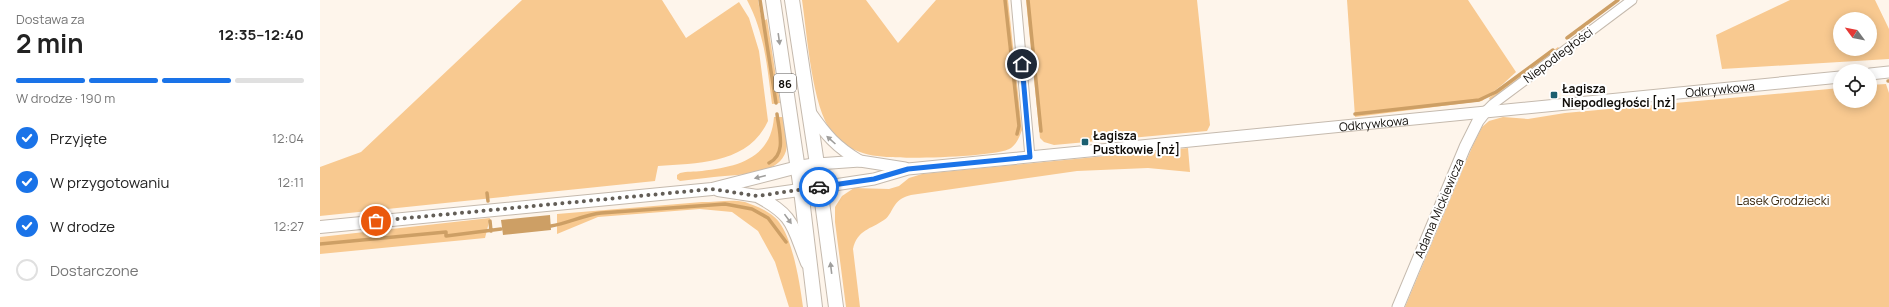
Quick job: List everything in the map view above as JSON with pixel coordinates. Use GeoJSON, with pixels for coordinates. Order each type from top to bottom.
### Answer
{"type":"FeatureCollection","features":[{"type":"Feature","properties":{"kind":"main road","name":"86"},"geometry":{"type":"LineString","coordinates":[[773,0],[798,167],[816,307]]}},
{"type":"Feature","properties":{"kind":"main road","name":"86"},"geometry":{"type":"LineString","coordinates":[[792,0],[817,164],[836,307]]}},
{"type":"Feature","properties":{"kind":"main road","name":"Odkrywkowa"},"geometry":{"type":"LineString","coordinates":[[320,227],[712,189],[798,167],[817,164]]}},
{"type":"Feature","properties":{"kind":"main road","name":"Odkrywkowa"},"geometry":{"type":"LineString","coordinates":[[712,189],[757,196],[820,187]]}},
{"type":"Feature","properties":{"kind":"main road","name":"Odkrywkowa"},"geometry":{"type":"LineString","coordinates":[[757,196],[775,206],[792,223],[811,272]]}},
{"type":"Feature","properties":{"kind":"street"},"geometry":{"type":"LineString","coordinates":[[1016,0],[1030,157]]}},
{"type":"Feature","properties":{"kind":"street","name":"Niepodległości"},"geometry":{"type":"LineString","coordinates":[[1486,112],[1493,104],[1632,0]]}},
{"type":"Feature","properties":{"kind":"street"},"geometry":{"type":"LineString","coordinates":[[1877,73],[1889,72]]}},
{"type":"Feature","properties":{"kind":"street","name":"Odkrywkowa"},"geometry":{"type":"LineString","coordinates":[[820,187],[874,179],[908,169],[1833,77]]}},
{"type":"Feature","properties":{"kind":"street","name":"Odkrywkowa"},"geometry":{"type":"LineString","coordinates":[[809,110],[825,134],[844,152],[860,161]]}},
{"type":"Feature","properties":{"kind":"street","name":"Adama Mickiewicza"},"geometry":{"type":"LineString","coordinates":[[1398,307],[1465,147],[1478,121],[1486,112]]}},
{"type":"Feature","properties":{"kind":"street","name":"Odkrywkowa"},"geometry":{"type":"LineString","coordinates":[[817,164],[860,161],[908,169]]}},
{"type":"Feature","properties":{"kind":"green space"},"geometry":{"type":"Polygon","coordinates":[[[522,0],[662,0],[686,38],[739,2],[749,18],[759,51],[768,121],[759,135],[748,146],[735,153],[706,162],[658,166],[655,181],[320,216],[320,167],[361,152],[522,0]]]}},
{"type":"Feature","properties":{"kind":"green space"},"geometry":{"type":"Polygon","coordinates":[[[747,0],[758,0],[762,22],[767,19],[780,103],[772,104],[762,38],[747,0]]]}},
{"type":"Feature","properties":{"kind":"green space"},"geometry":{"type":"Polygon","coordinates":[[[802,0],[866,0],[898,43],[936,0],[1008,0],[1022,130],[1019,138],[1011,148],[1003,151],[972,155],[934,157],[901,158],[877,156],[848,147],[832,132],[825,121],[820,106],[811,69],[802,0]]]}},
{"type":"Feature","properties":{"kind":"green space"},"geometry":{"type":"Polygon","coordinates":[[[1026,0],[1197,0],[1210,125],[1207,131],[1054,145],[1044,142],[1040,138],[1026,0]]]}},
{"type":"Feature","properties":{"kind":"green space"},"geometry":{"type":"Polygon","coordinates":[[[1347,0],[1468,0],[1516,72],[1482,101],[1355,117],[1347,0]]]}},
{"type":"Feature","properties":{"kind":"green space"},"geometry":{"type":"Polygon","coordinates":[[[1790,0],[1875,0],[1889,29],[1889,59],[1722,69],[1716,35],[1790,0]]]}},
{"type":"Feature","properties":{"kind":"green space"},"geometry":{"type":"Polygon","coordinates":[[[1558,47],[1560,49],[1490,100],[1489,98],[1558,47]]]}},
{"type":"Feature","properties":{"kind":"green space","name":"Lasek Grodziecki"},"geometry":{"type":"Polygon","coordinates":[[[1886,84],[1889,93],[1889,307],[1405,307],[1473,145],[1482,127],[1489,121],[1503,117],[1528,119],[1565,113],[1833,89],[1833,108],[1877,108],[1877,85],[1886,84]]]}},
{"type":"Feature","properties":{"kind":"green space"},"geometry":{"type":"Polygon","coordinates":[[[774,117],[783,117],[787,142],[786,151],[774,166],[755,173],[680,181],[677,179],[677,175],[680,173],[728,167],[750,158],[766,143],[771,131],[774,117]]]}},
{"type":"Feature","properties":{"kind":"green space"},"geometry":{"type":"Polygon","coordinates":[[[1188,148],[1190,172],[1148,168],[1077,171],[904,197],[897,203],[886,218],[861,234],[855,243],[853,249],[860,307],[846,307],[835,222],[835,207],[842,196],[854,188],[889,189],[899,186],[909,178],[922,174],[1188,148]]]}},
{"type":"Feature","properties":{"kind":"green space"},"geometry":{"type":"Polygon","coordinates":[[[702,202],[745,202],[764,210],[776,218],[784,230],[792,251],[798,275],[803,307],[789,307],[775,262],[758,231],[732,212],[700,209],[598,217],[557,234],[557,214],[702,202]]]}},
{"type":"Feature","properties":{"kind":"green space"},"geometry":{"type":"Polygon","coordinates":[[[490,218],[485,238],[320,254],[320,237],[490,218]]]}},
{"type":"Feature","properties":{"kind":"shaded area"},"geometry":{"type":"Polygon","coordinates":[[[550,215],[551,230],[503,235],[501,220],[550,215]]]}},
{"type":"Feature","properties":{"kind":"waterway"},"geometry":{"type":"LineString","coordinates":[[760,0],[776,103]]}},
{"type":"Feature","properties":{"kind":"waterway"},"geometry":{"type":"LineString","coordinates":[[1005,0],[1019,126],[1017,134]]}},
{"type":"Feature","properties":{"kind":"waterway"},"geometry":{"type":"LineString","coordinates":[[1028,0],[1041,131]]}},
{"type":"Feature","properties":{"kind":"waterway"},"geometry":{"type":"LineString","coordinates":[[1567,38],[1618,0]]}},
{"type":"Feature","properties":{"kind":"waterway"},"geometry":{"type":"LineString","coordinates":[[1355,114],[1479,100],[1496,92],[1553,50]]}},
{"type":"Feature","properties":{"kind":"waterway"},"geometry":{"type":"LineString","coordinates":[[769,163],[775,159],[780,148],[777,114]]}},
{"type":"Feature","properties":{"kind":"waterway"},"geometry":{"type":"LineString","coordinates":[[487,193],[488,201]]}},
{"type":"Feature","properties":{"kind":"waterway"},"geometry":{"type":"LineString","coordinates":[[551,226],[588,215],[601,213],[725,204],[752,209],[768,218],[786,242]]}},
{"type":"Feature","properties":{"kind":"waterway"},"geometry":{"type":"LineString","coordinates":[[490,221],[491,231]]}},
{"type":"Feature","properties":{"kind":"waterway"},"geometry":{"type":"LineString","coordinates":[[320,244],[446,232],[446,236],[501,229]]}},
{"type":"Feature","properties":{"kind":"way so far"},"geometry":{"type":"LineString","coordinates":[[376,221],[712,189],[757,196],[819,187]]}},
{"type":"Feature","properties":{"kind":"place","name":"Łagisza Niepodległości [nż]"},"geometry":{"type":"Point","coordinates":[1554,95]}},
{"type":"Feature","properties":{"kind":"place","name":"Łagisza Pustkowie [nż]"},"geometry":{"type":"Point","coordinates":[1085,142]}},
{"type":"Feature","properties":{"kind":"route"},"geometry":{"type":"LineString","coordinates":[[819,187],[874,179],[908,169],[1030,157],[1022,64]]}}]}
